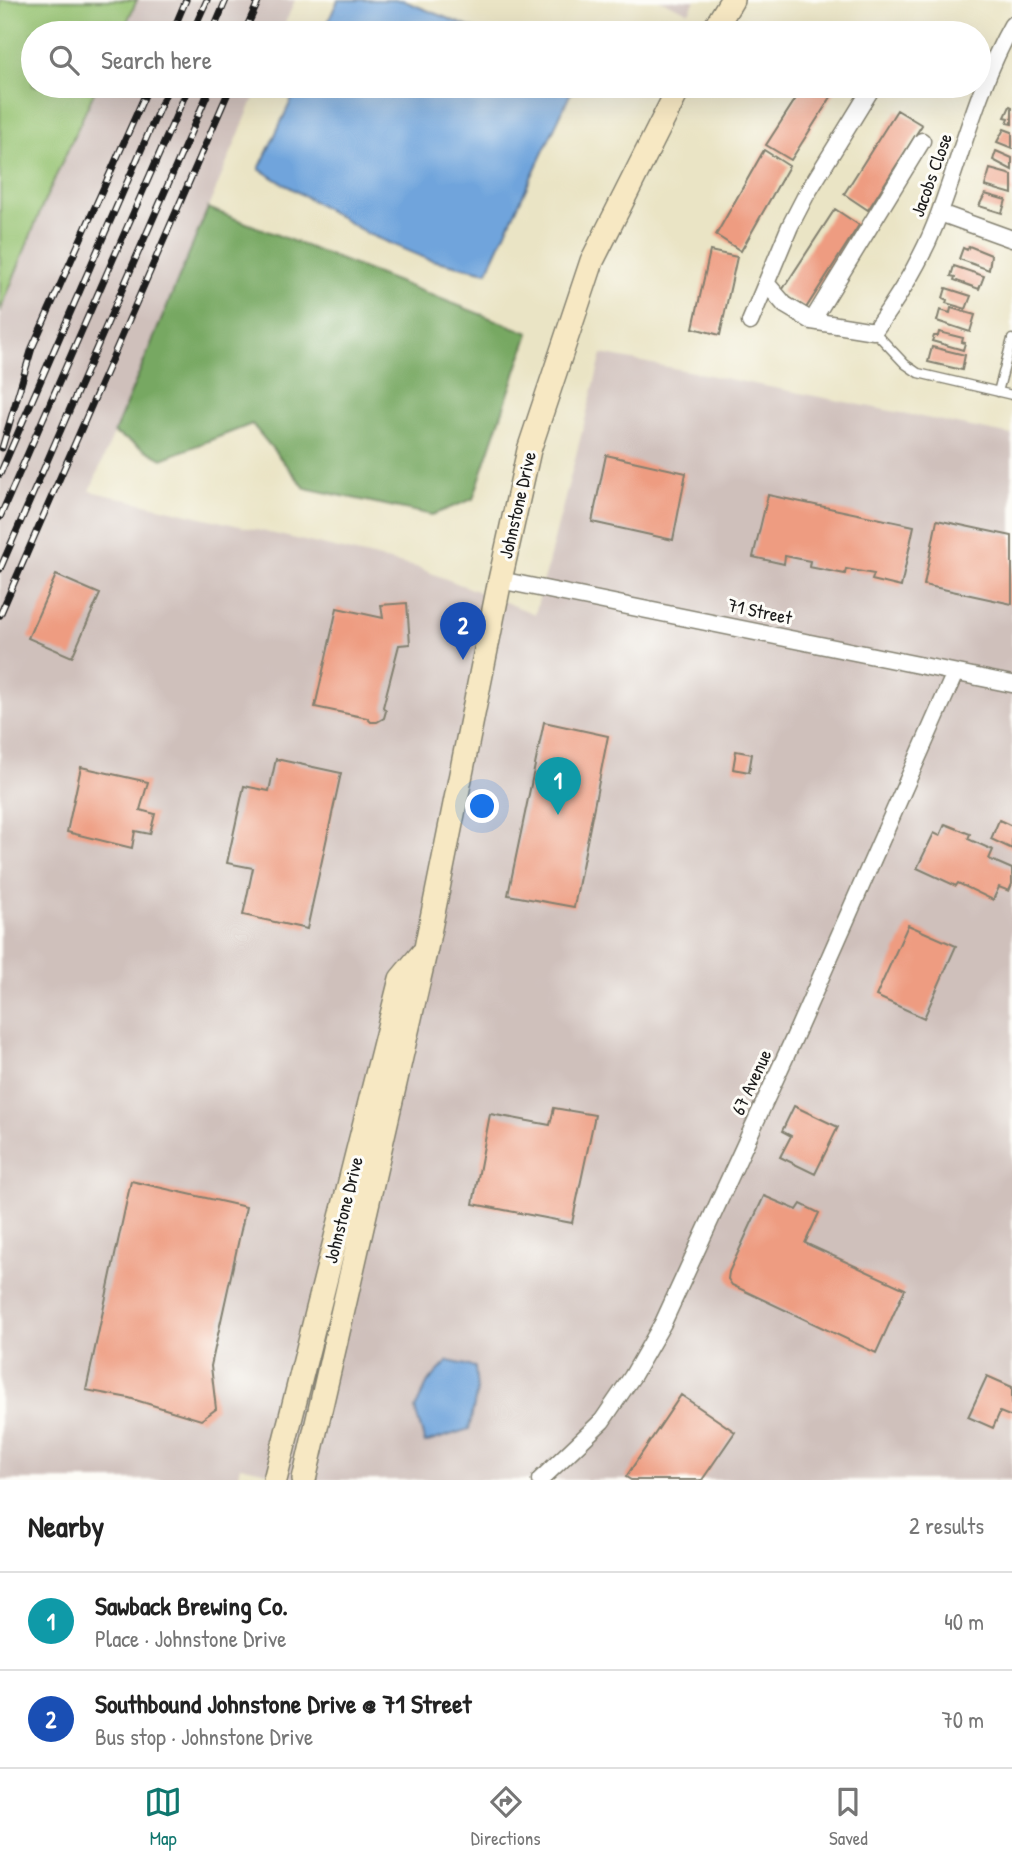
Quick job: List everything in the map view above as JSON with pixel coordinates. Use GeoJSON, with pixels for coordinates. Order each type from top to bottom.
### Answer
{"type":"FeatureCollection","features":[{"type":"Feature","properties":{"kind":"main road"},"geometry":{"type":"LineString","coordinates":[[719,21],[732,0]]}},
{"type":"Feature","properties":{"kind":"main road","name":"Johnstone Drive"},"geometry":{"type":"LineString","coordinates":[[304,1480],[426,948],[529,450],[592,261],[674,98]]}},
{"type":"Feature","properties":{"kind":"main road","name":"Johnstone Drive"},"geometry":{"type":"LineString","coordinates":[[275,1480],[401,979],[426,948]]}},
{"type":"Feature","properties":{"kind":"street","name":"Jacobs Close"},"geometry":{"type":"LineString","coordinates":[[991,67],[1012,25]]}},
{"type":"Feature","properties":{"kind":"street"},"geometry":{"type":"LineString","coordinates":[[750,322],[790,226],[806,195],[866,98]]}},
{"type":"Feature","properties":{"kind":"street","name":"Jacobs Close"},"geometry":{"type":"LineString","coordinates":[[874,331],[919,260],[940,213],[980,98]]}},
{"type":"Feature","properties":{"kind":"street"},"geometry":{"type":"LineString","coordinates":[[812,321],[922,141]]}},
{"type":"Feature","properties":{"kind":"street"},"geometry":{"type":"LineString","coordinates":[[940,213],[1012,239]]}},
{"type":"Feature","properties":{"kind":"street"},"geometry":{"type":"LineString","coordinates":[[767,284],[785,305],[812,321],[874,331]]}},
{"type":"Feature","properties":{"kind":"street","name":"71 Street"},"geometry":{"type":"LineString","coordinates":[[500,580],[1012,684]]}},
{"type":"Feature","properties":{"kind":"street","name":"67 Avenue"},"geometry":{"type":"LineString","coordinates":[[540,1480],[602,1421],[638,1368],[663,1324],[794,1038],[955,673]]}},
{"type":"Feature","properties":{"kind":"lane"},"geometry":{"type":"LineString","coordinates":[[874,331],[905,364],[918,373],[1012,395]]}},
{"type":"Feature","properties":{"kind":"lane"},"geometry":{"type":"LineString","coordinates":[[998,392],[1012,340]]}},
{"type":"Feature","properties":{"kind":"shaded area"},"geometry":{"type":"Polygon","coordinates":[[[137,0],[295,0],[286,21],[127,21],[137,0]]]}},
{"type":"Feature","properties":{"kind":"shaded area"},"geometry":{"type":"Polygon","coordinates":[[[659,0],[695,0],[689,12],[659,0]]]}},
{"type":"Feature","properties":{"kind":"shaded area"},"geometry":{"type":"Polygon","coordinates":[[[92,98],[254,98],[90,491],[416,567],[535,614],[602,354],[1012,435],[1012,1480],[304,1480],[240,1466],[237,1480],[0,1480],[0,312],[44,202],[92,98]]]}},
{"type":"Feature","properties":{"kind":"green space"},"geometry":{"type":"Polygon","coordinates":[[[0,0],[137,0],[127,21],[21,21],[21,98],[92,98],[44,202],[0,312],[0,0]]]}},
{"type":"Feature","properties":{"kind":"green space"},"geometry":{"type":"Polygon","coordinates":[[[208,208],[529,333],[473,499],[432,515],[305,488],[252,424],[162,459],[114,433],[208,208]]]}},
{"type":"Feature","properties":{"kind":"water"},"geometry":{"type":"Polygon","coordinates":[[[338,0],[402,0],[454,21],[328,21],[338,0]]]}},
{"type":"Feature","properties":{"kind":"water"},"geometry":{"type":"Polygon","coordinates":[[[292,98],[568,98],[487,272],[427,259],[368,234],[259,169],[292,98]]]}},
{"type":"Feature","properties":{"kind":"water"},"geometry":{"type":"Polygon","coordinates":[[[448,1361],[475,1367],[477,1391],[469,1429],[425,1443],[415,1409],[428,1382],[448,1361]]]}},
{"type":"Feature","properties":{"kind":"building"},"geometry":{"type":"Polygon","coordinates":[[[796,98],[830,98],[791,160],[766,145],[796,98]]]}},
{"type":"Feature","properties":{"kind":"building"},"geometry":{"type":"Polygon","coordinates":[[[1010,106],[1012,124],[1007,123],[1009,118],[1005,117],[1010,106]]]}},
{"type":"Feature","properties":{"kind":"building"},"geometry":{"type":"Polygon","coordinates":[[[897,110],[922,125],[868,210],[844,194],[897,110]]]}},
{"type":"Feature","properties":{"kind":"building"},"geometry":{"type":"Polygon","coordinates":[[[1004,129],[1012,132],[1012,148],[997,142],[1004,129]]]}},
{"type":"Feature","properties":{"kind":"building"},"geometry":{"type":"Polygon","coordinates":[[[764,150],[789,166],[741,251],[716,235],[764,150]]]}},
{"type":"Feature","properties":{"kind":"building"},"geometry":{"type":"Polygon","coordinates":[[[996,151],[1012,158],[1012,170],[993,160],[996,151]]]}},
{"type":"Feature","properties":{"kind":"building"},"geometry":{"type":"Polygon","coordinates":[[[990,169],[1012,175],[1012,194],[985,186],[990,169]]]}},
{"type":"Feature","properties":{"kind":"building"},"geometry":{"type":"Polygon","coordinates":[[[985,194],[1006,200],[1002,213],[979,206],[985,194]]]}},
{"type":"Feature","properties":{"kind":"building"},"geometry":{"type":"Polygon","coordinates":[[[835,209],[859,225],[806,308],[781,292],[835,209]]]}},
{"type":"Feature","properties":{"kind":"building"},"geometry":{"type":"Polygon","coordinates":[[[969,246],[991,255],[989,270],[959,259],[963,248],[967,250],[969,246]]]}},
{"type":"Feature","properties":{"kind":"building"},"geometry":{"type":"Polygon","coordinates":[[[710,251],[737,257],[720,335],[693,328],[710,251]]]}},
{"type":"Feature","properties":{"kind":"building"},"geometry":{"type":"Polygon","coordinates":[[[954,266],[984,276],[979,289],[954,280],[955,277],[951,276],[954,266]]]}},
{"type":"Feature","properties":{"kind":"building"},"geometry":{"type":"Polygon","coordinates":[[[946,288],[971,296],[966,309],[946,303],[947,300],[943,298],[946,288]]]}},
{"type":"Feature","properties":{"kind":"building"},"geometry":{"type":"Polygon","coordinates":[[[951,308],[975,315],[970,332],[937,321],[940,310],[950,313],[951,308]]]}},
{"type":"Feature","properties":{"kind":"building"},"geometry":{"type":"Polygon","coordinates":[[[939,332],[963,338],[963,350],[932,341],[939,332]]]}},
{"type":"Feature","properties":{"kind":"building"},"geometry":{"type":"Polygon","coordinates":[[[932,347],[965,355],[962,370],[928,362],[932,347]]]}},
{"type":"Feature","properties":{"kind":"building"},"geometry":{"type":"Polygon","coordinates":[[[606,455],[686,473],[673,540],[592,522],[606,455]]]}},
{"type":"Feature","properties":{"kind":"building"},"geometry":{"type":"Polygon","coordinates":[[[768,495],[914,526],[901,587],[872,580],[874,574],[846,569],[845,574],[809,567],[810,561],[785,556],[784,564],[753,557],[768,495]]]}},
{"type":"Feature","properties":{"kind":"building"},"geometry":{"type":"Polygon","coordinates":[[[937,520],[1012,536],[1012,604],[924,585],[937,520]]]}},
{"type":"Feature","properties":{"kind":"building"},"geometry":{"type":"Polygon","coordinates":[[[56,575],[100,594],[72,657],[28,638],[56,575]]]}},
{"type":"Feature","properties":{"kind":"building"},"geometry":{"type":"Polygon","coordinates":[[[407,603],[410,644],[399,645],[383,707],[386,711],[384,718],[371,722],[367,718],[315,707],[337,608],[383,618],[381,605],[407,603]]]}},
{"type":"Feature","properties":{"kind":"building"},"geometry":{"type":"Polygon","coordinates":[[[544,722],[608,736],[574,907],[508,895],[544,722]]]}},
{"type":"Feature","properties":{"kind":"building"},"geometry":{"type":"Polygon","coordinates":[[[736,751],[752,754],[749,772],[733,769],[736,751]]]}},
{"type":"Feature","properties":{"kind":"building"},"geometry":{"type":"Polygon","coordinates":[[[276,759],[341,773],[307,929],[243,915],[253,868],[227,863],[244,786],[269,791],[276,759]]]}},
{"type":"Feature","properties":{"kind":"building"},"geometry":{"type":"Polygon","coordinates":[[[81,767],[148,782],[140,810],[155,814],[150,834],[135,831],[132,848],[67,832],[81,767]]]}},
{"type":"Feature","properties":{"kind":"building"},"geometry":{"type":"Polygon","coordinates":[[[999,820],[1012,826],[1012,849],[991,839],[999,820]]]}},
{"type":"Feature","properties":{"kind":"building"},"geometry":{"type":"Polygon","coordinates":[[[945,824],[970,834],[968,839],[993,850],[989,859],[1012,869],[1009,891],[999,887],[993,900],[917,868],[934,833],[940,836],[945,824]]]}},
{"type":"Feature","properties":{"kind":"building"},"geometry":{"type":"Polygon","coordinates":[[[908,925],[956,946],[924,1018],[876,996],[908,925]]]}},
{"type":"Feature","properties":{"kind":"building"},"geometry":{"type":"Polygon","coordinates":[[[794,1106],[838,1127],[815,1174],[780,1157],[791,1136],[782,1131],[794,1106]]]}},
{"type":"Feature","properties":{"kind":"building"},"geometry":{"type":"Polygon","coordinates":[[[554,1108],[595,1115],[572,1223],[473,1204],[490,1114],[550,1125],[554,1108]]]}},
{"type":"Feature","properties":{"kind":"building"},"geometry":{"type":"Polygon","coordinates":[[[131,1181],[246,1207],[211,1366],[216,1409],[201,1420],[129,1398],[86,1390],[131,1181]]]}},
{"type":"Feature","properties":{"kind":"building"},"geometry":{"type":"Polygon","coordinates":[[[764,1196],[797,1210],[801,1204],[819,1213],[805,1243],[905,1289],[876,1353],[732,1285],[728,1279],[729,1272],[764,1196]]]}},
{"type":"Feature","properties":{"kind":"building"},"geometry":{"type":"Polygon","coordinates":[[[987,1376],[1012,1387],[1012,1417],[1000,1412],[993,1428],[968,1417],[987,1376]]]}},
{"type":"Feature","properties":{"kind":"building"},"geometry":{"type":"Polygon","coordinates":[[[681,1395],[735,1432],[702,1480],[631,1480],[626,1477],[681,1395]]]}},
{"type":"Feature","properties":{"kind":"railway"},"geometry":{"type":"LineString","coordinates":[[177,21],[186,0]]}},
{"type":"Feature","properties":{"kind":"railway"},"geometry":{"type":"LineString","coordinates":[[197,21],[207,0]]}},
{"type":"Feature","properties":{"kind":"railway"},"geometry":{"type":"LineString","coordinates":[[217,21],[226,0]]}},
{"type":"Feature","properties":{"kind":"railway"},"geometry":{"type":"LineString","coordinates":[[249,21],[259,0]]}},
{"type":"Feature","properties":{"kind":"railway"},"geometry":{"type":"LineString","coordinates":[[2,448],[32,348],[144,98]]}},
{"type":"Feature","properties":{"kind":"railway"},"geometry":{"type":"LineString","coordinates":[[0,474],[164,98]]}},
{"type":"Feature","properties":{"kind":"railway"},"geometry":{"type":"LineString","coordinates":[[0,517],[184,98]]}},
{"type":"Feature","properties":{"kind":"railway"},"geometry":{"type":"LineString","coordinates":[[0,569],[206,98]]}},
{"type":"Feature","properties":{"kind":"railway"},"geometry":{"type":"LineString","coordinates":[[0,615],[226,98]]}},
{"type":"Feature","properties":{"kind":"place","name":"Southbound Johnstone Drive @ 71 Street"},"geometry":{"type":"Point","coordinates":[463,660]}},
{"type":"Feature","properties":{"kind":"place","name":"Sawback Brewing Co."},"geometry":{"type":"Point","coordinates":[558,815]}}]}
